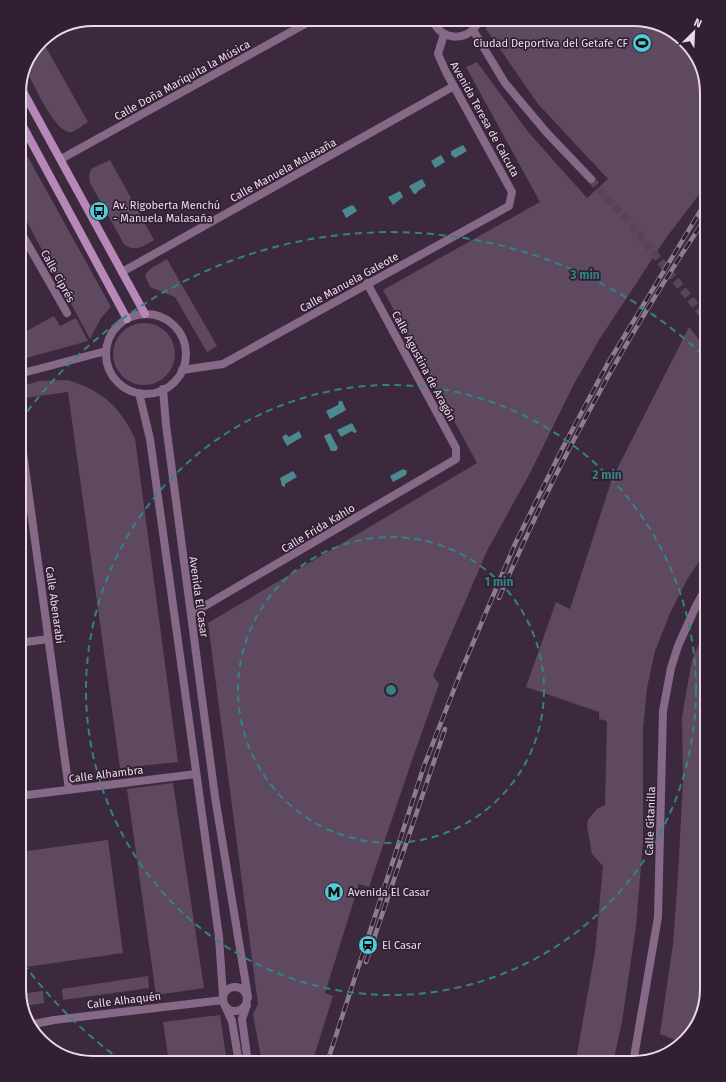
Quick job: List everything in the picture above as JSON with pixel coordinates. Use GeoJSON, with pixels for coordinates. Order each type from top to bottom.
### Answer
{"type":"FeatureCollection","features":[{"type":"Feature","properties":{"kind":"street","name":"Calle Doña Mariquita la Música"},"geometry":{"type":"LineString","coordinates":[[60,159],[301,26]]}},
{"type":"Feature","properties":{"kind":"street"},"geometry":{"type":"LineString","coordinates":[[436,26],[444,34],[459,38],[467,35],[475,26]]}},
{"type":"Feature","properties":{"kind":"street"},"geometry":{"type":"LineString","coordinates":[[473,30],[505,83],[547,132],[591,179]]}},
{"type":"Feature","properties":{"kind":"street","name":"Avenida Teresa de Calcuta"},"geometry":{"type":"LineString","coordinates":[[444,34],[438,54],[512,192]]}},
{"type":"Feature","properties":{"kind":"street","name":"Calle Manuela Malasaña"},"geometry":{"type":"LineString","coordinates":[[122,272],[454,86]]}},
{"type":"Feature","properties":{"kind":"street"},"geometry":{"type":"LineString","coordinates":[[26,97],[145,314]]}},
{"type":"Feature","properties":{"kind":"street"},"geometry":{"type":"LineString","coordinates":[[26,132],[127,318]]}},
{"type":"Feature","properties":{"kind":"street","name":"Calle Manuela Galeote"},"geometry":{"type":"LineString","coordinates":[[182,370],[223,364],[509,206],[512,192]]}},
{"type":"Feature","properties":{"kind":"street","name":"Calle Ciprés"},"geometry":{"type":"LineString","coordinates":[[26,241],[67,313]]}},
{"type":"Feature","properties":{"kind":"street","name":"Calle Agustina de Aragón"},"geometry":{"type":"LineString","coordinates":[[367,284],[456,448],[456,459]]}},
{"type":"Feature","properties":{"kind":"street"},"geometry":{"type":"LineString","coordinates":[[145,314],[158,316],[164,319],[179,332],[184,344],[185,357],[182,370],[175,381],[156,392],[139,393],[128,390],[118,383],[111,374],[107,363],[106,351],[112,332],[127,318],[145,314]]}},
{"type":"Feature","properties":{"kind":"street"},"geometry":{"type":"LineString","coordinates":[[26,372],[106,351]]}},
{"type":"Feature","properties":{"kind":"street","name":"Avenida El Casar"},"geometry":{"type":"LineString","coordinates":[[163,389],[166,425],[190,614],[215,797],[248,1000],[242,1019],[247,1056]]}},
{"type":"Feature","properties":{"kind":"street"},"geometry":{"type":"LineString","coordinates":[[139,393],[150,438],[219,936],[224,1000],[232,1021],[238,1056]]}},
{"type":"Feature","properties":{"kind":"street","name":"Calle Frida Kahlo"},"geometry":{"type":"LineString","coordinates":[[190,614],[456,459]]}},
{"type":"Feature","properties":{"kind":"street","name":"Calle Abenarabi"},"geometry":{"type":"LineString","coordinates":[[26,475],[69,790]]}},
{"type":"Feature","properties":{"kind":"street","name":"Calle Gitanilla"},"geometry":{"type":"LineString","coordinates":[[634,1056],[658,917],[663,711],[671,668],[678,646],[700,600]]}},
{"type":"Feature","properties":{"kind":"street"},"geometry":{"type":"LineString","coordinates":[[26,642],[48,639]]}},
{"type":"Feature","properties":{"kind":"street","name":"Calle Alhambra"},"geometry":{"type":"LineString","coordinates":[[26,795],[196,774]]}},
{"type":"Feature","properties":{"kind":"street"},"geometry":{"type":"LineString","coordinates":[[234,986],[243,989],[248,1000],[245,1007],[237,1011],[230,1010],[224,1000],[225,991],[234,986]]}},
{"type":"Feature","properties":{"kind":"street","name":"Calle Alhaquén"},"geometry":{"type":"LineString","coordinates":[[36,1024],[54,1020],[224,1000]]}},
{"type":"Feature","properties":{"kind":"shaded area"},"geometry":{"type":"Polygon","coordinates":[[[486,26],[637,26],[646,27],[666,35],[674,40],[674,52],[686,52],[698,76],[700,93],[700,193],[666,238],[599,340],[574,384],[530,473],[487,551],[433,676],[439,684],[369,887],[359,884],[325,993],[333,996],[314,1056],[261,1056],[253,1014],[258,1004],[208,623],[477,463],[383,290],[540,202],[466,67],[477,62],[529,133],[587,198],[608,179],[538,104],[486,29],[486,26]]]}},
{"type":"Feature","properties":{"kind":"shaded area"},"geometry":{"type":"Polygon","coordinates":[[[46,46],[88,122],[72,132],[66,131],[59,126],[40,97],[28,75],[37,56],[46,46]]]}},
{"type":"Feature","properties":{"kind":"shaded area"},"geometry":{"type":"Polygon","coordinates":[[[463,145],[467,151],[455,158],[451,155],[451,151],[463,145]]]}},
{"type":"Feature","properties":{"kind":"shaded area"},"geometry":{"type":"Polygon","coordinates":[[[26,154],[111,307],[101,318],[90,339],[26,220],[26,154]]]}},
{"type":"Feature","properties":{"kind":"shaded area"},"geometry":{"type":"Polygon","coordinates":[[[441,155],[445,162],[435,168],[431,161],[441,155]]]}},
{"type":"Feature","properties":{"kind":"shaded area"},"geometry":{"type":"Polygon","coordinates":[[[110,160],[154,240],[139,248],[128,247],[124,244],[90,183],[89,176],[91,169],[110,160]]]}},
{"type":"Feature","properties":{"kind":"shaded area"},"geometry":{"type":"Polygon","coordinates":[[[422,179],[426,186],[414,194],[409,186],[422,179]]]}},
{"type":"Feature","properties":{"kind":"shaded area"},"geometry":{"type":"Polygon","coordinates":[[[400,191],[403,197],[393,205],[388,197],[400,191]]]}},
{"type":"Feature","properties":{"kind":"shaded area"},"geometry":{"type":"Polygon","coordinates":[[[352,205],[357,211],[346,218],[342,210],[352,205]]]}},
{"type":"Feature","properties":{"kind":"shaded area"},"geometry":{"type":"Polygon","coordinates":[[[167,259],[217,346],[207,352],[175,297],[150,287],[145,275],[150,269],[167,259]]]}},
{"type":"Feature","properties":{"kind":"shaded area"},"geometry":{"type":"Polygon","coordinates":[[[54,316],[60,326],[76,318],[88,341],[26,358],[26,331],[54,316]]]}},
{"type":"Feature","properties":{"kind":"shaded area"},"geometry":{"type":"Polygon","coordinates":[[[144,323],[156,326],[166,332],[172,342],[175,354],[172,366],[166,376],[156,382],[144,385],[132,382],[122,376],[116,366],[113,354],[116,342],[122,332],[132,326],[144,323]]]}},
{"type":"Feature","properties":{"kind":"shaded area"},"geometry":{"type":"Polygon","coordinates":[[[689,327],[700,341],[700,560],[688,578],[670,613],[655,651],[647,688],[643,728],[643,842],[636,926],[622,1022],[615,1056],[577,1056],[595,952],[603,866],[592,854],[587,827],[588,820],[597,809],[605,805],[607,721],[599,719],[599,712],[526,687],[556,602],[570,609],[612,479],[689,327]]]}},
{"type":"Feature","properties":{"kind":"shaded area"},"geometry":{"type":"Polygon","coordinates":[[[67,380],[80,384],[100,394],[116,408],[129,426],[135,438],[178,762],[120,768],[68,392],[26,398],[26,385],[39,381],[67,380]]]}},
{"type":"Feature","properties":{"kind":"shaded area"},"geometry":{"type":"Polygon","coordinates":[[[339,401],[342,401],[346,410],[330,419],[326,411],[338,405],[339,401]]]}},
{"type":"Feature","properties":{"kind":"shaded area"},"geometry":{"type":"Polygon","coordinates":[[[352,423],[357,432],[354,433],[352,431],[341,437],[337,430],[352,423]]]}},
{"type":"Feature","properties":{"kind":"shaded area"},"geometry":{"type":"Polygon","coordinates":[[[299,431],[302,437],[287,446],[282,437],[286,434],[289,437],[299,431]]]}},
{"type":"Feature","properties":{"kind":"shaded area"},"geometry":{"type":"Polygon","coordinates":[[[330,433],[338,448],[336,451],[331,451],[324,436],[330,433]]]}},
{"type":"Feature","properties":{"kind":"shaded area"},"geometry":{"type":"Polygon","coordinates":[[[403,469],[407,471],[406,475],[393,482],[390,476],[403,469]]]}},
{"type":"Feature","properties":{"kind":"shaded area"},"geometry":{"type":"Polygon","coordinates":[[[293,471],[297,477],[285,484],[285,487],[282,486],[280,478],[293,471]]]}},
{"type":"Feature","properties":{"kind":"shaded area"},"geometry":{"type":"Polygon","coordinates":[[[700,641],[700,989],[698,1006],[695,1014],[686,1030],[676,1040],[660,1034],[673,944],[683,782],[682,717],[692,660],[700,641]]]}},
{"type":"Feature","properties":{"kind":"shaded area"},"geometry":{"type":"Polygon","coordinates":[[[173,783],[204,988],[156,995],[127,789],[173,783]]]}},
{"type":"Feature","properties":{"kind":"shaded area"},"geometry":{"type":"Polygon","coordinates":[[[108,840],[123,953],[26,967],[26,851],[108,840]]]}},
{"type":"Feature","properties":{"kind":"shaded area"},"geometry":{"type":"Polygon","coordinates":[[[148,976],[149,988],[63,1000],[62,989],[148,976]]]}},
{"type":"Feature","properties":{"kind":"shaded area"},"geometry":{"type":"Polygon","coordinates":[[[43,991],[44,1003],[28,1005],[27,993],[43,991]]]}},
{"type":"Feature","properties":{"kind":"shaded area"},"geometry":{"type":"Polygon","coordinates":[[[220,1015],[226,1056],[168,1056],[163,1022],[220,1015]]]}},
{"type":"Feature","properties":{"kind":"tunnel"},"geometry":{"type":"LineString","coordinates":[[591,179],[638,233],[700,311]]}},
{"type":"Feature","properties":{"kind":"railway"},"geometry":{"type":"LineString","coordinates":[[329,1056],[424,766],[462,669],[515,544],[562,449],[608,363],[700,212]]}},
{"type":"Feature","properties":{"kind":"railway"},"geometry":{"type":"LineString","coordinates":[[499,598],[544,499],[594,402],[648,308],[700,226]]}},
{"type":"Feature","properties":{"kind":"railway"},"geometry":{"type":"LineString","coordinates":[[366,962],[445,729]]}},
{"type":"Feature","properties":{"kind":"place","name":"Ciudad Deportiva del Getafe CF"},"geometry":{"type":"Point","coordinates":[642,43]}},
{"type":"Feature","properties":{"kind":"place","name":"Av. Rigoberta Menchú - Manuela Malasaña"},"geometry":{"type":"Point","coordinates":[99,211]}},
{"type":"Feature","properties":{"kind":"place","name":"Avenida El Casar"},"geometry":{"type":"Point","coordinates":[334,892]}},
{"type":"Feature","properties":{"kind":"place","name":"El Casar"},"geometry":{"type":"Point","coordinates":[368,945]}}]}
